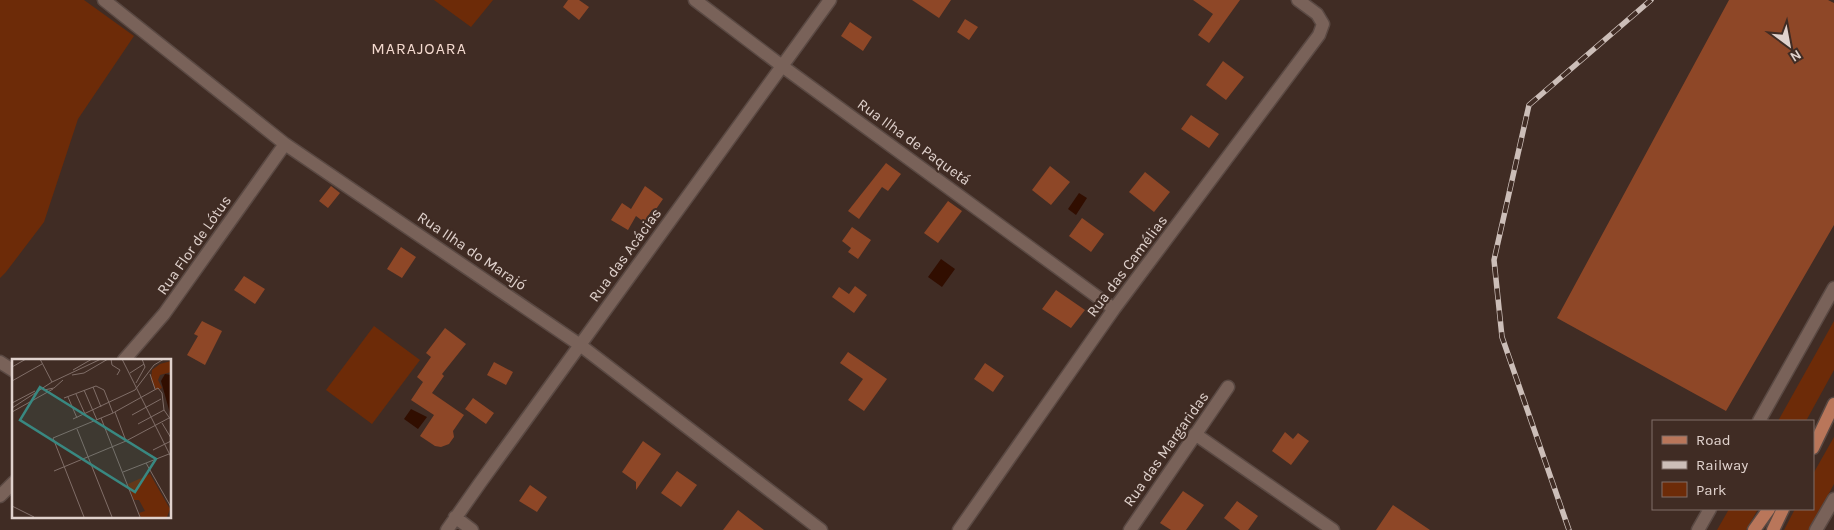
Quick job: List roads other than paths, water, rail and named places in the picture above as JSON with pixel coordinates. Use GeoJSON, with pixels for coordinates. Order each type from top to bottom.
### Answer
{"type":"FeatureCollection","features":[{"type":"Feature","properties":{"kind":"main road"},"geometry":{"type":"LineString","coordinates":[[1814,443],[1834,404]]}},
{"type":"Feature","properties":{"kind":"main road"},"geometry":{"type":"LineString","coordinates":[[1754,530],[1768,510]]}},
{"type":"Feature","properties":{"kind":"main road"},"geometry":{"type":"LineString","coordinates":[[1774,530],[1784,510]]}},
{"type":"Feature","properties":{"kind":"street","name":"Rua Ilha do Marajó"},"geometry":{"type":"LineString","coordinates":[[104,0],[285,144],[580,345],[821,530]]}},
{"type":"Feature","properties":{"kind":"street","name":"Rua Ilha de Paquetá"},"geometry":{"type":"LineString","coordinates":[[695,0],[1114,309]]}},
{"type":"Feature","properties":{"kind":"street","name":"Rua das Acácias"},"geometry":{"type":"LineString","coordinates":[[448,530],[455,517],[830,0]]}},
{"type":"Feature","properties":{"kind":"street","name":"Rua das Camélias"},"geometry":{"type":"LineString","coordinates":[[959,530],[1114,309],[1319,36],[1323,24],[1317,14],[1298,0]]}},
{"type":"Feature","properties":{"kind":"street","name":"Rua Flor de Lótus"},"geometry":{"type":"LineString","coordinates":[[125,359],[164,314],[285,144]]}},
{"type":"Feature","properties":{"kind":"street"},"geometry":{"type":"LineString","coordinates":[[1760,420],[1834,288]]}},
{"type":"Feature","properties":{"kind":"street"},"geometry":{"type":"LineString","coordinates":[[0,362],[12,370]]}},
{"type":"Feature","properties":{"kind":"street","name":"Rua das Margaridas"},"geometry":{"type":"LineString","coordinates":[[1130,530],[1228,387]]}},
{"type":"Feature","properties":{"kind":"street"},"geometry":{"type":"LineString","coordinates":[[1195,434],[1333,530]]}},
{"type":"Feature","properties":{"kind":"street"},"geometry":{"type":"LineString","coordinates":[[0,496],[12,484]]}},
{"type":"Feature","properties":{"kind":"street"},"geometry":{"type":"LineString","coordinates":[[1816,530],[1834,499]]}},
{"type":"Feature","properties":{"kind":"street"},"geometry":{"type":"LineString","coordinates":[[1698,530],[1709,510]]}},
{"type":"Feature","properties":{"kind":"street"},"geometry":{"type":"LineString","coordinates":[[455,517],[472,530]]}},
{"type":"Feature","properties":{"kind":"railway"},"geometry":{"type":"LineString","coordinates":[[1569,530],[1502,337],[1494,260],[1529,105],[1651,0]]}},
{"type":"Feature","properties":{"kind":"district","name":"MARAJOARA"},"geometry":{"type":"Point","coordinates":[419,48]}}]}
